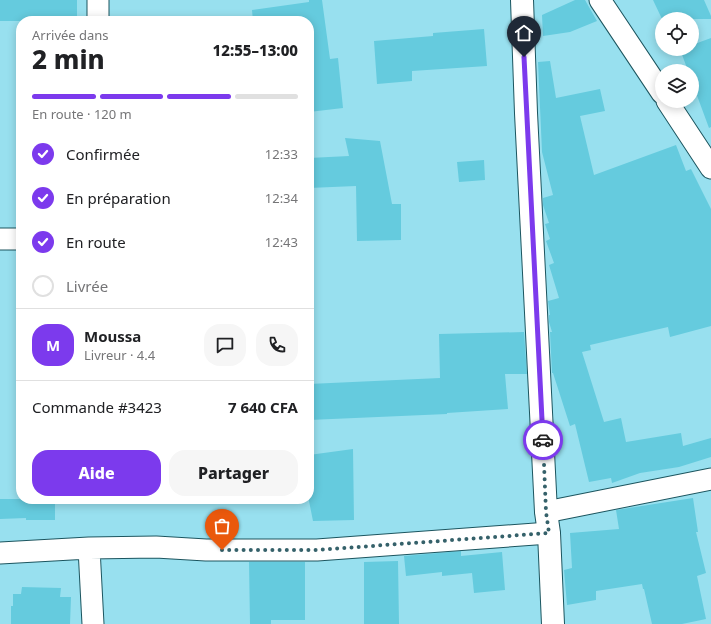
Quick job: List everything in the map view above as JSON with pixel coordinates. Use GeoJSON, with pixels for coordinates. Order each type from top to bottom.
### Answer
{"type":"FeatureCollection","features":[{"type":"Feature","properties":{"kind":"street"},"geometry":{"type":"LineString","coordinates":[[98,0],[98,16]]}},
{"type":"Feature","properties":{"kind":"street"},"geometry":{"type":"LineString","coordinates":[[522,0],[526,114],[553,624]]}},
{"type":"Feature","properties":{"kind":"street"},"geometry":{"type":"LineString","coordinates":[[600,0],[655,82]]}},
{"type":"Feature","properties":{"kind":"street"},"geometry":{"type":"LineString","coordinates":[[672,108],[711,168]]}},
{"type":"Feature","properties":{"kind":"street"},"geometry":{"type":"LineString","coordinates":[[0,239],[16,238]]}},
{"type":"Feature","properties":{"kind":"street"},"geometry":{"type":"LineString","coordinates":[[0,553],[89,548],[156,547],[206,550],[317,550],[548,522],[711,482]]}},
{"type":"Feature","properties":{"kind":"street"},"geometry":{"type":"LineString","coordinates":[[89,548],[93,624]]}},
{"type":"Feature","properties":{"kind":"building"},"geometry":{"type":"Polygon","coordinates":[[[0,0],[77,0],[77,16],[16,16],[16,21],[0,21],[0,0]]]}},
{"type":"Feature","properties":{"kind":"building"},"geometry":{"type":"Polygon","coordinates":[[[309,0],[322,0],[330,59],[338,58],[343,108],[314,111],[314,16],[253,16],[252,10],[309,2],[309,0]]]}},
{"type":"Feature","properties":{"kind":"building"},"geometry":{"type":"Polygon","coordinates":[[[575,0],[585,0],[597,21],[570,32],[543,36],[542,15],[575,0]]]}},
{"type":"Feature","properties":{"kind":"building"},"geometry":{"type":"Polygon","coordinates":[[[653,0],[704,0],[711,19],[699,19],[699,12],[659,12],[653,0]]]}},
{"type":"Feature","properties":{"kind":"building"},"geometry":{"type":"Polygon","coordinates":[[[484,29],[487,66],[412,71],[412,81],[377,84],[374,41],[433,36],[433,33],[484,29]]]}},
{"type":"Feature","properties":{"kind":"building"},"geometry":{"type":"Polygon","coordinates":[[[711,38],[711,127],[709,128],[699,101],[699,64],[685,64],[683,56],[699,56],[699,42],[711,38]]]}},
{"type":"Feature","properties":{"kind":"building"},"geometry":{"type":"Polygon","coordinates":[[[550,61],[556,98],[600,89],[605,111],[580,116],[594,175],[676,145],[686,171],[691,169],[711,209],[711,326],[670,337],[668,327],[590,345],[591,350],[582,352],[604,422],[621,418],[626,442],[681,433],[683,446],[711,438],[711,457],[679,467],[640,473],[612,483],[611,478],[589,482],[575,424],[570,426],[552,373],[550,332],[552,332],[549,322],[550,315],[548,301],[559,298],[549,265],[554,263],[546,241],[550,239],[545,224],[549,223],[543,205],[543,198],[553,195],[542,152],[538,62],[550,61]]]}},
{"type":"Feature","properties":{"kind":"building"},"geometry":{"type":"Polygon","coordinates":[[[345,138],[380,141],[392,204],[401,204],[401,240],[357,241],[356,186],[314,188],[314,158],[349,156],[345,138]]]}},
{"type":"Feature","properties":{"kind":"building"},"geometry":{"type":"Polygon","coordinates":[[[484,160],[485,180],[459,182],[457,162],[484,160]]]}},
{"type":"Feature","properties":{"kind":"building"},"geometry":{"type":"Polygon","coordinates":[[[524,332],[527,374],[505,374],[508,409],[447,414],[314,420],[314,384],[440,378],[439,334],[524,332]]]}},
{"type":"Feature","properties":{"kind":"building"},"geometry":{"type":"Polygon","coordinates":[[[353,449],[354,520],[313,521],[310,504],[314,504],[314,454],[353,449]]]}},
{"type":"Feature","properties":{"kind":"building"},"geometry":{"type":"Polygon","coordinates":[[[693,498],[698,532],[696,532],[706,573],[697,576],[706,619],[682,624],[652,624],[642,584],[596,591],[596,600],[567,605],[564,570],[572,568],[570,533],[619,529],[616,510],[693,498]]]}},
{"type":"Feature","properties":{"kind":"building"},"geometry":{"type":"Polygon","coordinates":[[[0,499],[16,499],[16,504],[55,504],[55,520],[26,520],[26,518],[0,519],[0,499]]]}},
{"type":"Feature","properties":{"kind":"building"},"geometry":{"type":"Polygon","coordinates":[[[461,551],[461,556],[502,552],[505,590],[474,593],[472,573],[442,576],[442,572],[406,576],[404,556],[461,551]]]}},
{"type":"Feature","properties":{"kind":"building"},"geometry":{"type":"Polygon","coordinates":[[[398,561],[399,624],[364,624],[364,562],[398,561]]]}},
{"type":"Feature","properties":{"kind":"building"},"geometry":{"type":"Polygon","coordinates":[[[249,562],[305,562],[305,620],[271,620],[271,624],[250,624],[249,562]]]}},
{"type":"Feature","properties":{"kind":"building"},"geometry":{"type":"Polygon","coordinates":[[[22,587],[61,588],[60,597],[71,597],[70,624],[11,624],[13,594],[21,594],[22,587]]]}},
{"type":"Feature","properties":{"kind":"way so far"},"geometry":{"type":"LineString","coordinates":[[222,550],[317,550],[549,533],[546,512],[543,440]]}},
{"type":"Feature","properties":{"kind":"route"},"geometry":{"type":"LineString","coordinates":[[524,57],[543,440]]}}]}
